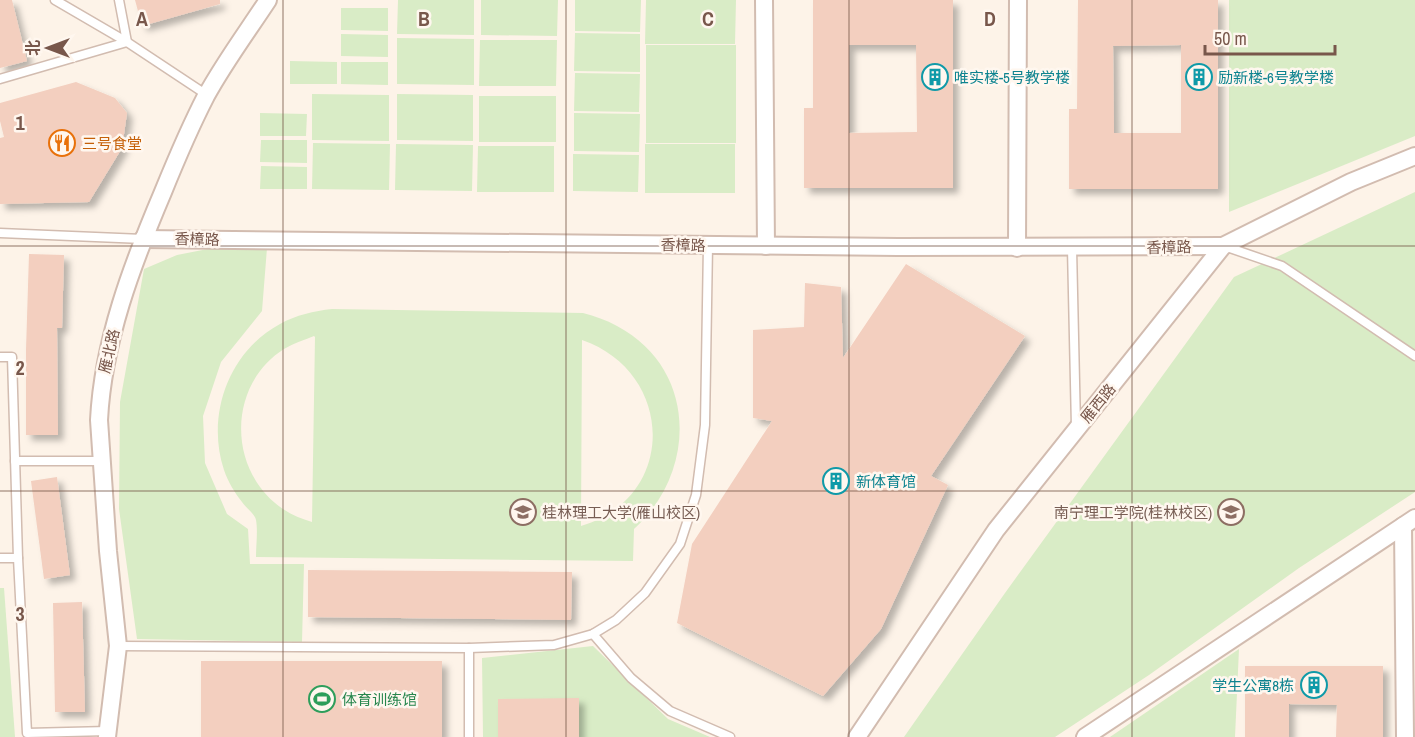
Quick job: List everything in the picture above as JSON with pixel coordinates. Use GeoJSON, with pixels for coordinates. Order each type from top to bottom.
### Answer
{"type":"FeatureCollection","features":[{"type":"Feature","properties":{"kind":"street","name":"雁北路"},"geometry":{"type":"LineString","coordinates":[[107,734],[118,646],[108,551],[99,420],[103,379],[127,282],[143,239],[207,95],[268,0]]}},
{"type":"Feature","properties":{"kind":"street"},"geometry":{"type":"LineString","coordinates":[[764,0],[766,246]]}},
{"type":"Feature","properties":{"kind":"street"},"geometry":{"type":"LineString","coordinates":[[1017,248],[1018,0]]}},
{"type":"Feature","properties":{"kind":"street","name":"雁西路"},"geometry":{"type":"LineString","coordinates":[[857,737],[996,530],[1223,246],[1351,182],[1415,156]]}},
{"type":"Feature","properties":{"kind":"street","name":"香樟路"},"geometry":{"type":"LineString","coordinates":[[143,239],[1017,248],[1223,246]]}},
{"type":"Feature","properties":{"kind":"street"},"geometry":{"type":"LineString","coordinates":[[1085,737],[1409,522]]}},
{"type":"Feature","properties":{"kind":"street"},"geometry":{"type":"LineString","coordinates":[[1406,737],[1409,522]]}},
{"type":"Feature","properties":{"kind":"lane"},"geometry":{"type":"LineString","coordinates":[[55,0],[127,42],[207,95]]}},
{"type":"Feature","properties":{"kind":"lane"},"geometry":{"type":"LineString","coordinates":[[119,0],[127,42]]}},
{"type":"Feature","properties":{"kind":"lane"},"geometry":{"type":"LineString","coordinates":[[0,79],[127,42]]}},
{"type":"Feature","properties":{"kind":"lane"},"geometry":{"type":"LineString","coordinates":[[0,233],[143,239]]}},
{"type":"Feature","properties":{"kind":"lane"},"geometry":{"type":"LineString","coordinates":[[118,646],[469,648],[554,645],[593,634],[616,620],[645,593],[680,544],[696,495],[705,425],[708,245]]}},
{"type":"Feature","properties":{"kind":"lane"},"geometry":{"type":"LineString","coordinates":[[1223,246],[1282,266],[1415,356]]}},
{"type":"Feature","properties":{"kind":"lane"},"geometry":{"type":"LineString","coordinates":[[1072,248],[1076,431]]}},
{"type":"Feature","properties":{"kind":"lane"},"geometry":{"type":"LineString","coordinates":[[0,357],[12,357],[18,558],[27,733],[107,734]]}},
{"type":"Feature","properties":{"kind":"lane"},"geometry":{"type":"LineString","coordinates":[[15,461],[102,461]]}},
{"type":"Feature","properties":{"kind":"lane"},"geometry":{"type":"LineString","coordinates":[[0,558],[18,558]]}},
{"type":"Feature","properties":{"kind":"lane"},"geometry":{"type":"LineString","coordinates":[[593,634],[632,678],[670,711],[730,737]]}},
{"type":"Feature","properties":{"kind":"lane"},"geometry":{"type":"LineString","coordinates":[[469,648],[470,737]]}},
{"type":"Feature","properties":{"kind":"green space"},"geometry":{"type":"Polygon","coordinates":[[[398,0],[474,0],[474,35],[397,34],[398,0]]]}},
{"type":"Feature","properties":{"kind":"green space"},"geometry":{"type":"Polygon","coordinates":[[[481,0],[558,0],[557,36],[481,35],[481,0]]]}},
{"type":"Feature","properties":{"kind":"green space"},"geometry":{"type":"Polygon","coordinates":[[[575,0],[641,0],[640,32],[575,31],[575,0]]]}},
{"type":"Feature","properties":{"kind":"green space"},"geometry":{"type":"Polygon","coordinates":[[[646,0],[736,0],[735,44],[645,44],[646,0]]]}},
{"type":"Feature","properties":{"kind":"green space"},"geometry":{"type":"Polygon","coordinates":[[[1229,0],[1415,0],[1415,136],[1229,212],[1229,0]]]}},
{"type":"Feature","properties":{"kind":"green space"},"geometry":{"type":"Polygon","coordinates":[[[341,8],[388,8],[388,31],[341,30],[341,8]]]}},
{"type":"Feature","properties":{"kind":"green space"},"geometry":{"type":"Polygon","coordinates":[[[575,33],[640,34],[640,72],[574,71],[575,33]]]}},
{"type":"Feature","properties":{"kind":"green space"},"geometry":{"type":"Polygon","coordinates":[[[341,34],[388,35],[388,57],[341,56],[341,34]]]}},
{"type":"Feature","properties":{"kind":"green space"},"geometry":{"type":"Polygon","coordinates":[[[397,38],[474,39],[474,85],[397,84],[397,38]]]}},
{"type":"Feature","properties":{"kind":"green space"},"geometry":{"type":"Polygon","coordinates":[[[480,40],[557,40],[556,86],[479,86],[480,40]]]}},
{"type":"Feature","properties":{"kind":"green space"},"geometry":{"type":"Polygon","coordinates":[[[646,45],[736,45],[736,143],[646,143],[646,45]]]}},
{"type":"Feature","properties":{"kind":"green space"},"geometry":{"type":"Polygon","coordinates":[[[290,61],[337,62],[337,84],[290,84],[290,61]]]}},
{"type":"Feature","properties":{"kind":"green space"},"geometry":{"type":"Polygon","coordinates":[[[341,62],[388,62],[388,85],[341,84],[341,62]]]}},
{"type":"Feature","properties":{"kind":"green space"},"geometry":{"type":"Polygon","coordinates":[[[575,73],[640,74],[639,112],[574,111],[575,73]]]}},
{"type":"Feature","properties":{"kind":"green space"},"geometry":{"type":"Polygon","coordinates":[[[312,94],[389,95],[389,141],[312,140],[312,94]]]}},
{"type":"Feature","properties":{"kind":"green space"},"geometry":{"type":"Polygon","coordinates":[[[397,94],[473,95],[473,141],[397,140],[397,94]]]}},
{"type":"Feature","properties":{"kind":"green space"},"geometry":{"type":"Polygon","coordinates":[[[479,96],[556,96],[556,142],[479,142],[479,96]]]}},
{"type":"Feature","properties":{"kind":"green space"},"geometry":{"type":"Polygon","coordinates":[[[260,113],[307,114],[306,136],[260,136],[260,113]]]}},
{"type":"Feature","properties":{"kind":"green space"},"geometry":{"type":"Polygon","coordinates":[[[574,113],[640,114],[639,152],[574,151],[574,113]]]}},
{"type":"Feature","properties":{"kind":"green space"},"geometry":{"type":"Polygon","coordinates":[[[261,140],[307,140],[307,163],[260,162],[261,140]]]}},
{"type":"Feature","properties":{"kind":"green space"},"geometry":{"type":"Polygon","coordinates":[[[313,143],[390,144],[389,190],[312,189],[313,143]]]}},
{"type":"Feature","properties":{"kind":"green space"},"geometry":{"type":"Polygon","coordinates":[[[396,144],[473,145],[472,191],[395,190],[396,144]]]}},
{"type":"Feature","properties":{"kind":"green space"},"geometry":{"type":"Polygon","coordinates":[[[645,144],[735,144],[735,193],[645,193],[645,144]]]}},
{"type":"Feature","properties":{"kind":"green space"},"geometry":{"type":"Polygon","coordinates":[[[478,146],[554,146],[554,192],[477,192],[478,146]]]}},
{"type":"Feature","properties":{"kind":"green space"},"geometry":{"type":"Polygon","coordinates":[[[573,154],[639,155],[638,192],[573,191],[573,154]]]}},
{"type":"Feature","properties":{"kind":"green space"},"geometry":{"type":"Polygon","coordinates":[[[261,166],[307,167],[307,189],[260,189],[261,166]]]}},
{"type":"Feature","properties":{"kind":"green space","name":"南宁理工学院(桂林校区)"},"geometry":{"type":"Polygon","coordinates":[[[1415,192],[1415,492],[1299,568],[1149,675],[1055,737],[904,737],[1005,593],[1234,277],[1415,192]]]}},
{"type":"Feature","properties":{"kind":"green space"},"geometry":{"type":"Polygon","coordinates":[[[223,246],[267,248],[262,311],[221,362],[203,416],[205,463],[227,514],[248,529],[250,564],[304,564],[302,642],[137,639],[119,509],[120,402],[144,269],[177,255],[223,246]]]}},
{"type":"Feature","properties":{"kind":"green space"},"geometry":{"type":"Polygon","coordinates":[[[332,309],[583,313],[617,326],[644,345],[663,368],[675,394],[679,422],[678,451],[669,479],[655,506],[634,529],[633,561],[256,557],[255,518],[239,499],[230,483],[219,449],[220,407],[226,387],[247,351],[262,336],[292,318],[332,309]],[[315,337],[284,349],[265,365],[252,384],[244,405],[241,428],[244,451],[252,473],[265,493],[286,511],[312,522],[315,337]],[[582,340],[581,526],[613,511],[635,490],[648,463],[653,434],[648,406],[635,379],[613,356],[582,340]]]}},
{"type":"Feature","properties":{"kind":"green space"},"geometry":{"type":"Polygon","coordinates":[[[0,588],[4,588],[15,737],[0,737],[0,588]]]}},
{"type":"Feature","properties":{"kind":"green space"},"geometry":{"type":"Polygon","coordinates":[[[593,646],[668,719],[710,737],[483,737],[482,658],[593,646]]]}},
{"type":"Feature","properties":{"kind":"green space"},"geometry":{"type":"Polygon","coordinates":[[[1239,649],[1235,737],[1110,737],[1239,649]]]}},
{"type":"Feature","properties":{"kind":"building"},"geometry":{"type":"Polygon","coordinates":[[[0,0],[12,0],[27,61],[0,68],[0,0]]]}},
{"type":"Feature","properties":{"kind":"building"},"geometry":{"type":"Polygon","coordinates":[[[135,0],[220,0],[220,4],[142,26],[135,0]]]}},
{"type":"Feature","properties":{"kind":"building","name":"唯实楼-5号教学楼"},"geometry":{"type":"Polygon","coordinates":[[[813,0],[953,0],[953,188],[804,188],[804,108],[813,108],[813,0]],[[849,45],[849,133],[917,132],[916,45],[849,45]]]}},
{"type":"Feature","properties":{"kind":"building","name":"励新楼-6号教学楼"},"geometry":{"type":"Polygon","coordinates":[[[1078,0],[1218,0],[1218,189],[1069,189],[1069,109],[1077,109],[1078,0]],[[1181,45],[1113,46],[1114,133],[1181,133],[1181,45]]]}},
{"type":"Feature","properties":{"kind":"building","name":"三号食堂"},"geometry":{"type":"Polygon","coordinates":[[[76,82],[115,98],[127,113],[122,148],[89,202],[0,204],[0,138],[4,137],[0,121],[0,103],[76,82]]]}},
{"type":"Feature","properties":{"kind":"building"},"geometry":{"type":"Polygon","coordinates":[[[29,254],[64,255],[62,328],[57,328],[58,435],[26,435],[29,254]]]}},
{"type":"Feature","properties":{"kind":"building","name":"新体育馆"},"geometry":{"type":"Polygon","coordinates":[[[906,264],[1025,336],[931,476],[948,485],[881,629],[823,696],[677,623],[692,544],[772,421],[753,418],[753,330],[804,327],[805,283],[841,287],[843,358],[906,264]]]}},
{"type":"Feature","properties":{"kind":"building"},"geometry":{"type":"Polygon","coordinates":[[[57,477],[70,575],[44,579],[31,481],[57,477]]]}},
{"type":"Feature","properties":{"kind":"building"},"geometry":{"type":"Polygon","coordinates":[[[308,570],[572,572],[571,620],[308,617],[308,570]]]}},
{"type":"Feature","properties":{"kind":"building"},"geometry":{"type":"Polygon","coordinates":[[[82,602],[85,712],[55,712],[53,603],[82,602]]]}},
{"type":"Feature","properties":{"kind":"building","name":"体育训练馆"},"geometry":{"type":"Polygon","coordinates":[[[201,661],[442,661],[442,737],[201,737],[201,661]]]}},
{"type":"Feature","properties":{"kind":"building","name":"学生公寓8栋"},"geometry":{"type":"Polygon","coordinates":[[[1245,666],[1383,666],[1383,737],[1336,737],[1337,705],[1289,704],[1289,737],[1245,737],[1245,666]]]}},
{"type":"Feature","properties":{"kind":"building"},"geometry":{"type":"Polygon","coordinates":[[[579,698],[579,737],[498,737],[498,699],[579,698]]]}},
{"type":"Feature","properties":{"kind":"place","name":"唯实楼-5号教学楼"},"geometry":{"type":"Point","coordinates":[935,77]}},
{"type":"Feature","properties":{"kind":"place","name":"励新楼-6号教学楼"},"geometry":{"type":"Point","coordinates":[1199,77]}},
{"type":"Feature","properties":{"kind":"place","name":"三号食堂"},"geometry":{"type":"Point","coordinates":[62,143]}},
{"type":"Feature","properties":{"kind":"place","name":"新体育馆"},"geometry":{"type":"Point","coordinates":[836,481]}},
{"type":"Feature","properties":{"kind":"place","name":"桂林理工大学(雁山校区)"},"geometry":{"type":"Point","coordinates":[523,512]}},
{"type":"Feature","properties":{"kind":"place","name":"南宁理工学院(桂林校区)"},"geometry":{"type":"Point","coordinates":[1231,512]}},
{"type":"Feature","properties":{"kind":"place","name":"学生公寓8栋"},"geometry":{"type":"Point","coordinates":[1314,685]}},
{"type":"Feature","properties":{"kind":"place","name":"体育训练馆"},"geometry":{"type":"Point","coordinates":[322,699]}}]}
